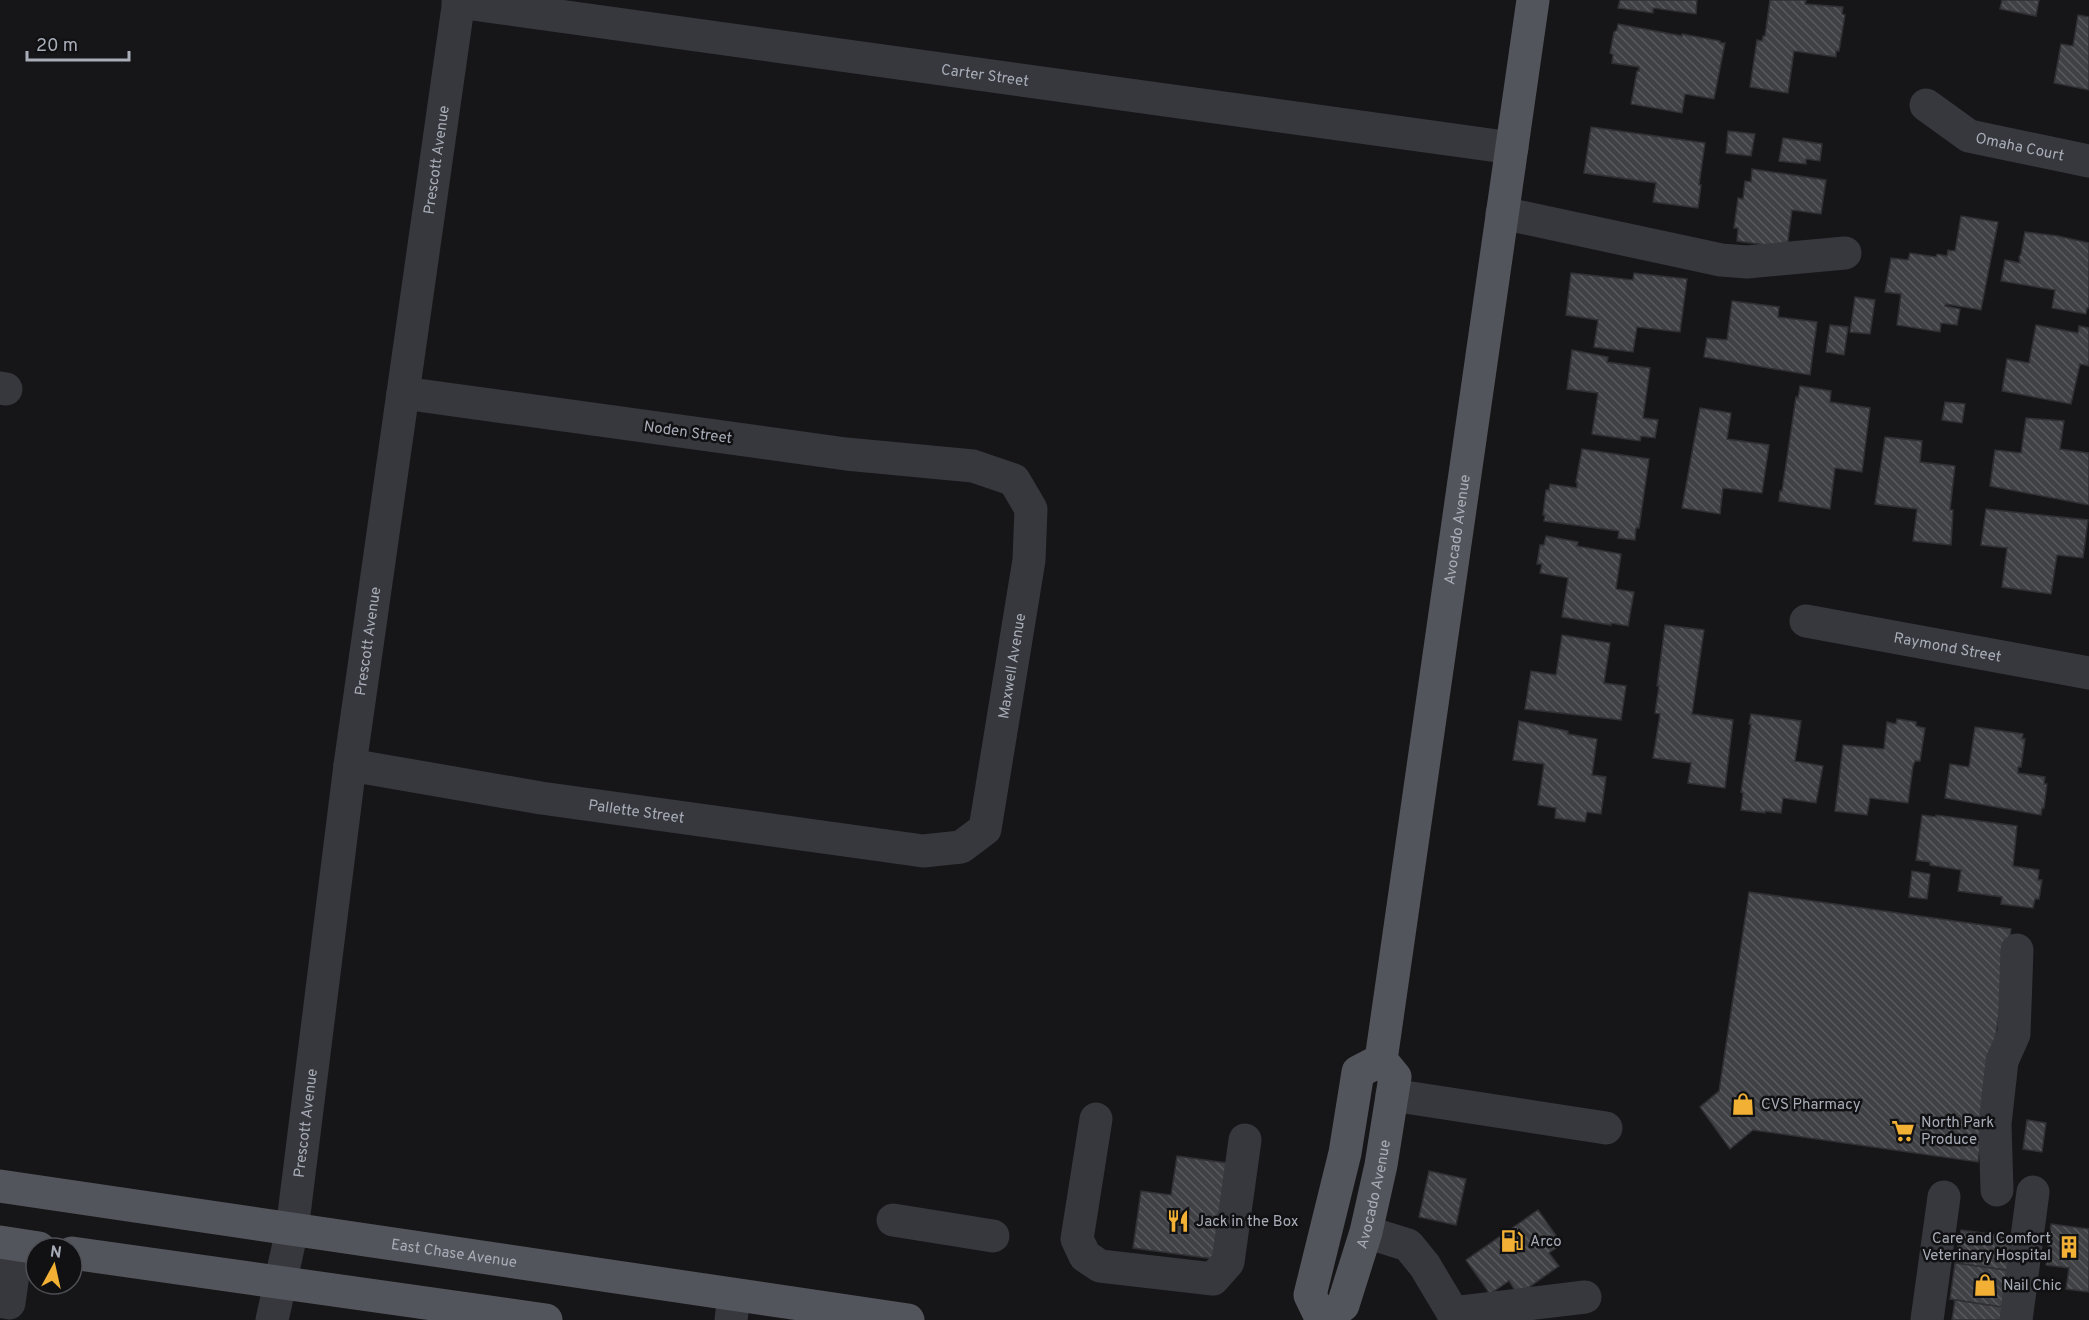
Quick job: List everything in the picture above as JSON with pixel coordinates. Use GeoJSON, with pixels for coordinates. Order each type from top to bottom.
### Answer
{"type":"FeatureCollection","features":[{"type":"Feature","properties":{"kind":"main road","name":"Avocado Avenue"},"geometry":{"type":"LineString","coordinates":[[1381,1060],[1358,1072],[1345,1153],[1310,1295],[1322,1320],[1343,1305],[1366,1232],[1381,1165],[1395,1077],[1381,1060],[1533,0]]}},
{"type":"Feature","properties":{"kind":"main road","name":"East Chase Avenue"},"geometry":{"type":"LineString","coordinates":[[0,1186],[292,1230],[733,1308],[908,1320]]}},
{"type":"Feature","properties":{"kind":"main road"},"geometry":{"type":"LineString","coordinates":[[84,1255],[546,1320]]}},
{"type":"Feature","properties":{"kind":"street","name":"Carter Street"},"geometry":{"type":"LineString","coordinates":[[458,1],[1512,148]]}},
{"type":"Feature","properties":{"kind":"street","name":"Prescott Avenue"},"geometry":{"type":"LineString","coordinates":[[272,1320],[292,1230],[350,765],[458,1]]}},
{"type":"Feature","properties":{"kind":"street","name":"Omaha Court"},"geometry":{"type":"LineString","coordinates":[[1926,105],[1969,136],[2089,161]]}},
{"type":"Feature","properties":{"kind":"street"},"geometry":{"type":"LineString","coordinates":[[1502,213],[1721,260],[1747,262],[1845,253]]}},
{"type":"Feature","properties":{"kind":"street","name":"Noden Street"},"geometry":{"type":"LineString","coordinates":[[403,393],[857,455],[973,466]]}},
{"type":"Feature","properties":{"kind":"street","name":"Maxwell Avenue"},"geometry":{"type":"LineString","coordinates":[[923,851],[961,847],[985,829],[1029,560],[1031,509],[1014,480],[973,466]]}},
{"type":"Feature","properties":{"kind":"street","name":"Raymond Street"},"geometry":{"type":"LineString","coordinates":[[1806,621],[2089,672]]}},
{"type":"Feature","properties":{"kind":"street","name":"Pallette Street"},"geometry":{"type":"LineString","coordinates":[[350,765],[542,798],[923,851]]}},
{"type":"Feature","properties":{"kind":"street"},"geometry":{"type":"LineString","coordinates":[[1997,1190],[1995,1124],[2002,1061],[2014,1034],[2017,950]]}},
{"type":"Feature","properties":{"kind":"street"},"geometry":{"type":"LineString","coordinates":[[1392,1095],[1606,1128]]}},
{"type":"Feature","properties":{"kind":"street"},"geometry":{"type":"LineString","coordinates":[[1095,1119],[1077,1239],[1085,1256],[1100,1266],[1213,1280],[1228,1262],[1245,1140]]}},
{"type":"Feature","properties":{"kind":"street"},"geometry":{"type":"LineString","coordinates":[[2016,1320],[2033,1192]]}},
{"type":"Feature","properties":{"kind":"street"},"geometry":{"type":"LineString","coordinates":[[1927,1320],[1944,1197]]}},
{"type":"Feature","properties":{"kind":"street"},"geometry":{"type":"LineString","coordinates":[[893,1220],[993,1236]]}},
{"type":"Feature","properties":{"kind":"street"},"geometry":{"type":"LineString","coordinates":[[1366,1232],[1408,1245],[1425,1266],[1454,1316],[1585,1297]]}},
{"type":"Feature","properties":{"kind":"street"},"geometry":{"type":"LineString","coordinates":[[5,1302],[19,1245]]}},
{"type":"Feature","properties":{"kind":"building"},"geometry":{"type":"Polygon","coordinates":[[[1620,0],[1697,0],[1696,14],[1653,8],[1653,13],[1618,8],[1620,0]]]}},
{"type":"Feature","properties":{"kind":"building"},"geometry":{"type":"Polygon","coordinates":[[[1770,0],[1806,0],[1805,4],[1843,7],[1842,14],[1845,15],[1836,57],[1794,51],[1788,93],[1750,87],[1757,40],[1762,41],[1765,36],[1770,0]]]}},
{"type":"Feature","properties":{"kind":"building"},"geometry":{"type":"Polygon","coordinates":[[[2002,0],[2039,0],[2036,16],[2000,9],[2002,0]]]}},
{"type":"Feature","properties":{"kind":"building"},"geometry":{"type":"Polygon","coordinates":[[[2078,15],[2089,17],[2089,90],[2054,83],[2061,44],[2073,46],[2078,15]]]}},
{"type":"Feature","properties":{"kind":"building"},"geometry":{"type":"Polygon","coordinates":[[[1618,24],[1725,43],[1714,99],[1685,94],[1682,113],[1631,104],[1639,67],[1612,63],[1613,55],[1610,53],[1618,24]]]}},
{"type":"Feature","properties":{"kind":"building"},"geometry":{"type":"Polygon","coordinates":[[[1591,127],[1705,143],[1698,208],[1653,202],[1656,183],[1584,173],[1591,127]]]}},
{"type":"Feature","properties":{"kind":"building"},"geometry":{"type":"Polygon","coordinates":[[[1728,131],[1755,134],[1751,156],[1726,153],[1728,131]]]}},
{"type":"Feature","properties":{"kind":"building"},"geometry":{"type":"Polygon","coordinates":[[[1783,138],[1822,144],[1820,161],[1806,159],[1806,164],[1779,161],[1783,138]]]}},
{"type":"Feature","properties":{"kind":"building"},"geometry":{"type":"Polygon","coordinates":[[[1752,169],[1826,180],[1821,214],[1792,210],[1787,248],[1737,241],[1738,228],[1734,228],[1738,198],[1743,199],[1745,181],[1751,182],[1752,169]]]}},
{"type":"Feature","properties":{"kind":"building"},"geometry":{"type":"Polygon","coordinates":[[[1961,216],[1998,222],[1981,310],[1946,304],[1945,306],[1960,309],[1957,325],[1941,323],[1940,332],[1897,325],[1901,294],[1885,292],[1891,258],[1908,260],[1910,253],[1936,257],[1937,254],[1947,256],[1948,250],[1955,251],[1961,216]]]}},
{"type":"Feature","properties":{"kind":"building"},"geometry":{"type":"Polygon","coordinates":[[[2025,232],[2089,243],[2089,308],[2086,314],[2052,308],[2055,290],[2001,281],[2005,260],[2020,263],[2019,257],[2025,232]]]}},
{"type":"Feature","properties":{"kind":"building"},"geometry":{"type":"Polygon","coordinates":[[[1571,273],[1633,280],[1634,273],[1687,279],[1680,332],[1637,327],[1633,352],[1594,347],[1598,320],[1566,315],[1571,273]]]}},
{"type":"Feature","properties":{"kind":"building"},"geometry":{"type":"Polygon","coordinates":[[[1855,297],[1875,300],[1870,334],[1850,332],[1855,297]]]}},
{"type":"Feature","properties":{"kind":"building"},"geometry":{"type":"Polygon","coordinates":[[[1732,301],[1779,307],[1778,317],[1817,322],[1810,375],[1704,357],[1707,338],[1727,340],[1732,301]]]}},
{"type":"Feature","properties":{"kind":"building"},"geometry":{"type":"Polygon","coordinates":[[[1830,325],[1848,327],[1844,355],[1826,352],[1830,325]]]}},
{"type":"Feature","properties":{"kind":"building"},"geometry":{"type":"Polygon","coordinates":[[[2036,325],[2078,333],[2079,326],[2089,328],[2089,366],[2080,364],[2071,404],[2002,391],[2007,359],[2029,363],[2036,325]]]}},
{"type":"Feature","properties":{"kind":"building"},"geometry":{"type":"Polygon","coordinates":[[[1572,350],[1608,357],[1607,362],[1650,368],[1643,418],[1658,420],[1655,438],[1641,436],[1640,441],[1592,434],[1598,393],[1567,389],[1572,350]]]}},
{"type":"Feature","properties":{"kind":"building"},"geometry":{"type":"Polygon","coordinates":[[[1800,386],[1831,391],[1830,402],[1870,408],[1862,472],[1835,468],[1830,509],[1779,501],[1796,397],[1798,398],[1800,386]]]}},
{"type":"Feature","properties":{"kind":"building"},"geometry":{"type":"Polygon","coordinates":[[[1945,402],[1965,404],[1962,423],[1942,420],[1945,402]]]}},
{"type":"Feature","properties":{"kind":"building"},"geometry":{"type":"Polygon","coordinates":[[[1700,408],[1731,413],[1727,439],[1769,445],[1762,493],[1723,488],[1720,514],[1682,508],[1700,408]]]}},
{"type":"Feature","properties":{"kind":"building"},"geometry":{"type":"Polygon","coordinates":[[[2026,418],[2064,421],[2060,449],[2089,453],[2089,505],[1990,486],[1995,450],[2021,453],[2026,418]]]}},
{"type":"Feature","properties":{"kind":"building"},"geometry":{"type":"Polygon","coordinates":[[[1885,437],[1922,441],[1920,462],[1955,466],[1950,510],[1953,510],[1951,545],[1913,541],[1917,509],[1875,504],[1885,437]]]}},
{"type":"Feature","properties":{"kind":"building"},"geometry":{"type":"Polygon","coordinates":[[[1582,449],[1649,459],[1639,528],[1636,528],[1635,540],[1618,538],[1619,531],[1544,521],[1546,490],[1549,490],[1550,484],[1577,488],[1582,449]]]}},
{"type":"Feature","properties":{"kind":"building"},"geometry":{"type":"Polygon","coordinates":[[[1986,509],[2088,520],[2083,558],[2057,555],[2051,594],[2002,587],[2007,548],[1981,545],[1986,509]]]}},
{"type":"Feature","properties":{"kind":"building"},"geometry":{"type":"Polygon","coordinates":[[[1546,536],[1578,542],[1577,546],[1621,554],[1616,589],[1634,592],[1628,626],[1562,617],[1568,578],[1540,573],[1542,564],[1537,564],[1540,545],[1544,545],[1546,536]]]}},
{"type":"Feature","properties":{"kind":"building"},"geometry":{"type":"Polygon","coordinates":[[[1665,625],[1704,630],[1692,714],[1733,720],[1725,788],[1688,783],[1691,763],[1653,758],[1660,714],[1655,713],[1665,625]]]}},
{"type":"Feature","properties":{"kind":"building"},"geometry":{"type":"Polygon","coordinates":[[[1562,635],[1610,643],[1604,683],[1626,686],[1621,720],[1525,709],[1531,671],[1556,675],[1562,635]]]}},
{"type":"Feature","properties":{"kind":"building"},"geometry":{"type":"Polygon","coordinates":[[[1751,714],[1801,721],[1795,761],[1823,766],[1816,803],[1783,798],[1781,813],[1741,810],[1743,793],[1741,792],[1751,714]]]}},
{"type":"Feature","properties":{"kind":"building"},"geometry":{"type":"Polygon","coordinates":[[[1897,719],[1916,722],[1916,726],[1925,728],[1920,761],[1915,761],[1913,766],[1908,803],[1870,798],[1867,815],[1835,811],[1843,745],[1884,749],[1887,722],[1896,724],[1897,719]]]}},
{"type":"Feature","properties":{"kind":"building"},"geometry":{"type":"Polygon","coordinates":[[[1519,721],[1597,739],[1592,775],[1606,777],[1601,814],[1587,812],[1585,822],[1555,818],[1556,808],[1538,805],[1544,764],[1513,760],[1519,721]]]}},
{"type":"Feature","properties":{"kind":"building"},"geometry":{"type":"Polygon","coordinates":[[[1975,727],[2023,734],[2022,739],[2025,739],[2018,773],[2045,777],[2044,784],[2047,784],[2041,815],[1945,798],[1950,764],[1969,767],[1975,727]]]}},
{"type":"Feature","properties":{"kind":"building"},"geometry":{"type":"Polygon","coordinates":[[[1922,815],[2017,826],[2013,866],[2039,870],[2038,880],[2042,880],[2039,899],[2035,899],[2033,908],[2001,904],[2002,897],[1958,891],[1961,870],[1930,865],[1930,862],[1916,860],[1922,815]]]}},
{"type":"Feature","properties":{"kind":"building"},"geometry":{"type":"Polygon","coordinates":[[[1912,871],[1930,874],[1927,899],[1909,897],[1912,871]]]}},
{"type":"Feature","properties":{"kind":"building"},"geometry":{"type":"Polygon","coordinates":[[[1749,892],[2011,929],[1978,1162],[1753,1130],[1730,1149],[1700,1107],[1719,1091],[1749,892]]]}},
{"type":"Feature","properties":{"kind":"building"},"geometry":{"type":"Polygon","coordinates":[[[2027,1120],[2046,1123],[2042,1152],[2023,1149],[2027,1120]]]}},
{"type":"Feature","properties":{"kind":"building","name":"Jack in the Box"},"geometry":{"type":"Polygon","coordinates":[[[1177,1156],[1227,1163],[1214,1259],[1133,1248],[1141,1191],[1171,1195],[1177,1156]]]}},
{"type":"Feature","properties":{"kind":"building"},"geometry":{"type":"Polygon","coordinates":[[[1429,1171],[1466,1179],[1456,1225],[1419,1217],[1429,1171]]]}},
{"type":"Feature","properties":{"kind":"building"},"geometry":{"type":"Polygon","coordinates":[[[1538,1210],[1562,1244],[1549,1253],[1559,1266],[1518,1295],[1509,1281],[1490,1294],[1466,1260],[1538,1210]]]}},
{"type":"Feature","properties":{"kind":"building","name":"Care and Comfort Veterinary Hospital"},"geometry":{"type":"Polygon","coordinates":[[[2051,1224],[2089,1229],[2089,1292],[2066,1289],[2069,1268],[2046,1265],[2051,1224]]]}},
{"type":"Feature","properties":{"kind":"building"},"geometry":{"type":"Polygon","coordinates":[[[1961,1230],[2024,1239],[2019,1272],[1955,1263],[1961,1230]]]}},
{"type":"Feature","properties":{"kind":"building","name":"Nail Chic"},"geometry":{"type":"Polygon","coordinates":[[[1955,1263],[2019,1272],[2014,1309],[1950,1299],[1955,1263]]]}},
{"type":"Feature","properties":{"kind":"building"},"geometry":{"type":"Polygon","coordinates":[[[1955,1300],[2014,1309],[2013,1320],[1952,1320],[1955,1300]]]}},
{"type":"Feature","properties":{"kind":"place","name":"CVS Pharmacy"},"geometry":{"type":"Point","coordinates":[1743,1104]}},
{"type":"Feature","properties":{"kind":"place","name":"North Park Produce"},"geometry":{"type":"Point","coordinates":[1903,1131]}},
{"type":"Feature","properties":{"kind":"place","name":"Jack in the Box"},"geometry":{"type":"Point","coordinates":[1178,1221]}},
{"type":"Feature","properties":{"kind":"place","name":"Arco"},"geometry":{"type":"Point","coordinates":[1512,1241]}},
{"type":"Feature","properties":{"kind":"place","name":"Care and Comfort Veterinary Hospital"},"geometry":{"type":"Point","coordinates":[2069,1247]}},
{"type":"Feature","properties":{"kind":"place","name":"Nail Chic"},"geometry":{"type":"Point","coordinates":[1985,1285]}}]}
